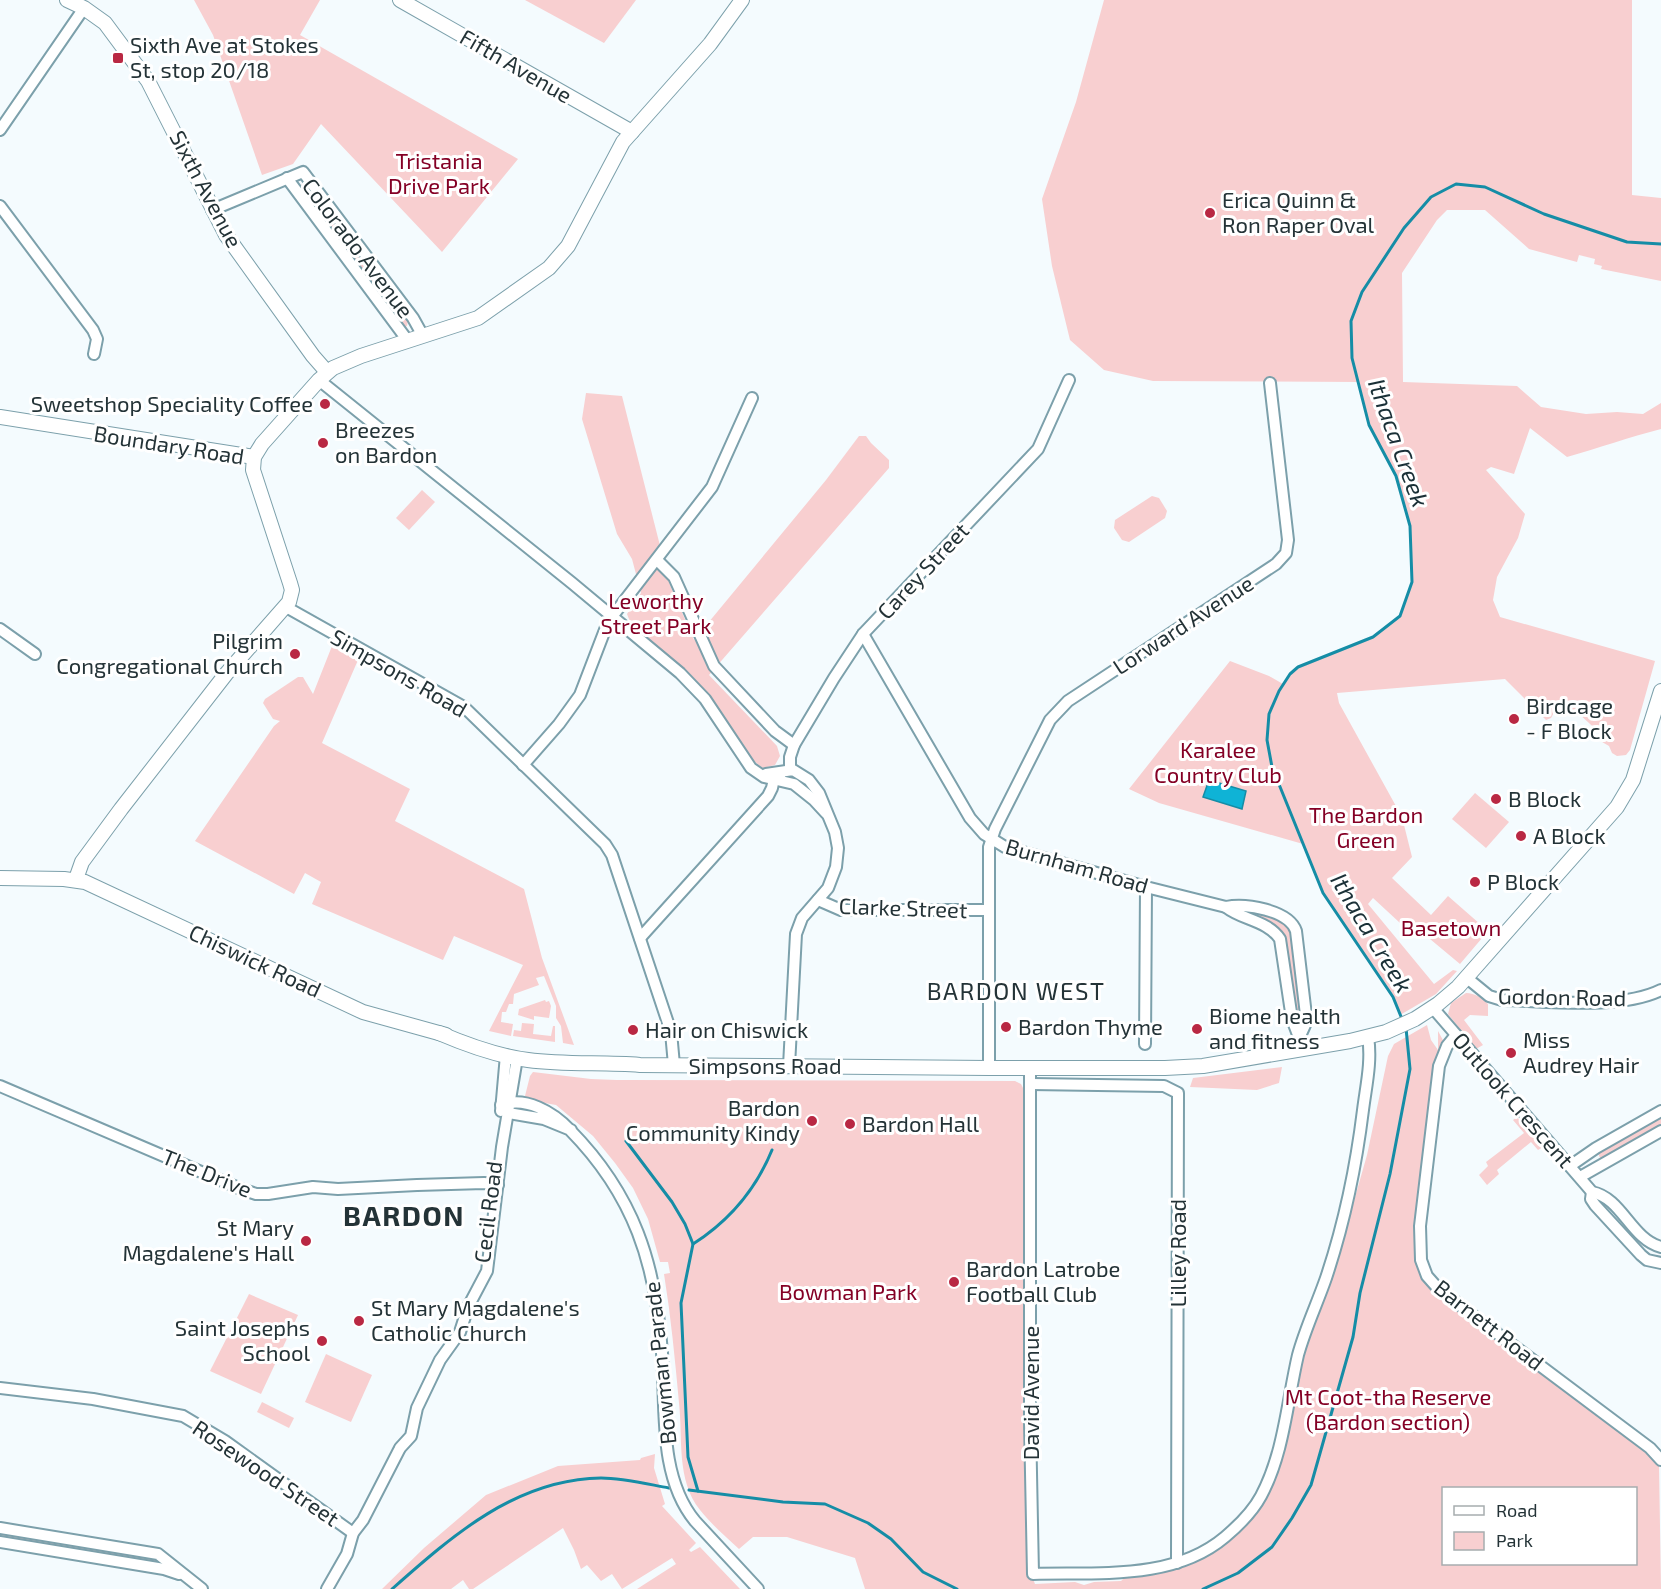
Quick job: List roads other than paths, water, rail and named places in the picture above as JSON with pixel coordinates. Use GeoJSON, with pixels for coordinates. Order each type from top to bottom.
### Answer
{"type":"FeatureCollection","features":[{"type":"Feature","properties":{"kind":"main road","name":"Sixth Avenue"},"geometry":{"type":"LineString","coordinates":[[67,0],[82,4],[109,28],[148,81],[226,235],[313,356],[323,376]]}},
{"type":"Feature","properties":{"kind":"main road","name":"Fifth Avenue"},"geometry":{"type":"LineString","coordinates":[[400,0],[632,132]]}},
{"type":"Feature","properties":{"kind":"main road"},"geometry":{"type":"LineString","coordinates":[[254,457],[273,430],[323,376],[350,360],[478,318],[549,268],[568,246],[615,155],[632,132],[710,44],[742,0]]}},
{"type":"Feature","properties":{"kind":"main road","name":"Boundary Road"},"geometry":{"type":"LineString","coordinates":[[0,417],[254,457],[256,481],[292,590],[285,607]]}},
{"type":"Feature","properties":{"kind":"main road"},"geometry":{"type":"LineString","coordinates":[[0,878],[76,879],[82,862],[122,809],[226,675],[285,607]]}},
{"type":"Feature","properties":{"kind":"main road","name":"Simpsons Road"},"geometry":{"type":"LineString","coordinates":[[674,1065],[1185,1067],[1234,1062],[1300,1043],[1368,1037],[1397,1028],[1433,1008],[1467,978],[1621,801],[1633,780],[1661,691]]}},
{"type":"Feature","properties":{"kind":"main road","name":"Chiswick Road"},"geometry":{"type":"LineString","coordinates":[[76,879],[120,897],[363,1012],[439,1033],[468,1045],[582,1065],[603,1063],[674,1065]]}},
{"type":"Feature","properties":{"kind":"street"},"geometry":{"type":"LineString","coordinates":[[0,130],[82,4]]}},
{"type":"Feature","properties":{"kind":"street","name":"Colorado Avenue"},"geometry":{"type":"LineString","coordinates":[[212,210],[303,172],[413,318],[423,336]]}},
{"type":"Feature","properties":{"kind":"street","name":"Colorado Avenue"},"geometry":{"type":"LineString","coordinates":[[287,178],[408,341]]}},
{"type":"Feature","properties":{"kind":"street"},"geometry":{"type":"LineString","coordinates":[[0,206],[93,330],[97,339],[94,354]]}},
{"type":"Feature","properties":{"kind":"street"},"geometry":{"type":"LineString","coordinates":[[323,376],[694,686],[754,771],[762,776],[789,782],[798,787],[826,813]]}},
{"type":"Feature","properties":{"kind":"street","name":"Carey Street"},"geometry":{"type":"LineString","coordinates":[[790,770],[790,757],[794,745],[863,634],[1038,450],[1069,380]]}},
{"type":"Feature","properties":{"kind":"street","name":"Lorward Avenue"},"geometry":{"type":"LineString","coordinates":[[991,840],[1046,728],[1058,710],[1077,695],[1276,564],[1286,553],[1288,540],[1270,383]]}},
{"type":"Feature","properties":{"kind":"street"},"geometry":{"type":"LineString","coordinates":[[523,765],[565,717],[580,695],[612,616],[712,487],[752,398]]}},
{"type":"Feature","properties":{"kind":"street"},"geometry":{"type":"LineString","coordinates":[[657,560],[674,577],[714,666],[770,726],[794,745]]}},
{"type":"Feature","properties":{"kind":"street","name":"Simpsons Road"},"geometry":{"type":"LineString","coordinates":[[285,607],[460,705],[610,850],[671,1032],[674,1065]]}},
{"type":"Feature","properties":{"kind":"street"},"geometry":{"type":"LineString","coordinates":[[0,629],[35,654]]}},
{"type":"Feature","properties":{"kind":"street","name":"Burnham Road"},"geometry":{"type":"LineString","coordinates":[[863,634],[970,818],[991,840],[1005,847],[1146,887],[1226,907],[1239,905],[1278,914],[1288,919],[1294,925],[1306,1015],[1300,1043]]}},
{"type":"Feature","properties":{"kind":"street"},"geometry":{"type":"LineString","coordinates":[[754,771],[765,774],[790,770],[803,775],[814,786],[838,841],[837,857],[829,885],[802,918],[796,934],[789,1066]]}},
{"type":"Feature","properties":{"kind":"street"},"geometry":{"type":"LineString","coordinates":[[640,938],[768,795],[774,779],[790,770]]}},
{"type":"Feature","properties":{"kind":"street"},"geometry":{"type":"LineString","coordinates":[[989,1068],[989,847],[991,840]]}},
{"type":"Feature","properties":{"kind":"street"},"geometry":{"type":"LineString","coordinates":[[1145,1044],[1146,887]]}},
{"type":"Feature","properties":{"kind":"street","name":"Clarke Street"},"geometry":{"type":"LineString","coordinates":[[818,900],[842,910],[989,910]]}},
{"type":"Feature","properties":{"kind":"street","name":"Burnham Road"},"geometry":{"type":"LineString","coordinates":[[1226,907],[1235,914],[1267,926],[1280,939],[1292,1019],[1300,1043]]}},
{"type":"Feature","properties":{"kind":"street","name":"Gordon Road"},"geometry":{"type":"LineString","coordinates":[[1467,978],[1489,996],[1502,1000],[1620,1002],[1644,997],[1661,990]]}},
{"type":"Feature","properties":{"kind":"street","name":"Outlook Crescent"},"geometry":{"type":"LineString","coordinates":[[1433,1008],[1592,1192],[1607,1198],[1645,1240],[1661,1247]]}},
{"type":"Feature","properties":{"kind":"street","name":"Barnett Road"},"geometry":{"type":"LineString","coordinates":[[1456,1035],[1446,1047],[1439,1066],[1420,1226],[1421,1260],[1427,1276],[1466,1310],[1650,1448],[1661,1459]]}},
{"type":"Feature","properties":{"kind":"street"},"geometry":{"type":"LineString","coordinates":[[1177,1563],[1199,1555],[1224,1538],[1260,1498],[1270,1476],[1284,1428],[1299,1354],[1342,1227],[1359,1143],[1370,1053],[1368,1037]]}},
{"type":"Feature","properties":{"kind":"street","name":"Cecil Road"},"geometry":{"type":"LineString","coordinates":[[327,1589],[346,1554],[353,1533],[363,1520],[399,1450],[411,1436],[417,1408],[440,1360],[460,1332],[468,1307],[488,1271],[494,1184],[507,1107],[512,1054]]}},
{"type":"Feature","properties":{"kind":"street","name":"David Avenue"},"geometry":{"type":"LineString","coordinates":[[1030,1067],[1030,1422],[1033,1574],[1151,1570],[1177,1563]]}},
{"type":"Feature","properties":{"kind":"street","name":"Lilley Road"},"geometry":{"type":"LineString","coordinates":[[1031,1084],[1164,1086],[1178,1093],[1177,1563]]}},
{"type":"Feature","properties":{"kind":"street","name":"The Drive"},"geometry":{"type":"LineString","coordinates":[[0,1086],[252,1193],[270,1194],[313,1187],[338,1189],[494,1184]]}},
{"type":"Feature","properties":{"kind":"street","name":"Bowman Parade"},"geometry":{"type":"LineString","coordinates":[[507,1107],[532,1106],[550,1112],[571,1130],[605,1169],[630,1212],[642,1241],[652,1276],[660,1325],[667,1441],[679,1494],[695,1521],[758,1589]]}},
{"type":"Feature","properties":{"kind":"street"},"geometry":{"type":"LineString","coordinates":[[1570,1166],[1596,1148],[1661,1111]]}},
{"type":"Feature","properties":{"kind":"street"},"geometry":{"type":"LineString","coordinates":[[1580,1177],[1661,1131]]}},
{"type":"Feature","properties":{"kind":"street","name":"Outlook Crescent"},"geometry":{"type":"LineString","coordinates":[[1592,1192],[1591,1199],[1595,1205],[1638,1253],[1647,1260],[1661,1263]]}},
{"type":"Feature","properties":{"kind":"street","name":"Rosewood Street"},"geometry":{"type":"LineString","coordinates":[[0,1388],[93,1399],[183,1416],[225,1441],[353,1533]]}},
{"type":"Feature","properties":{"kind":"street"},"geometry":{"type":"LineString","coordinates":[[0,1528],[158,1554],[202,1589]]}},
{"type":"Feature","properties":{"kind":"street"},"geometry":{"type":"LineString","coordinates":[[0,1542],[164,1569],[185,1576]]}},
{"type":"Feature","properties":{"kind":"water"},"geometry":{"type":"Polygon","coordinates":[[[1209,780],[1246,791],[1242,809],[1203,797],[1209,780]]]}},
{"type":"Feature","properties":{"kind":"waterway","name":"Ithaca Creek"},"geometry":{"type":"LineString","coordinates":[[1402,1019],[1393,997],[1323,893],[1272,767],[1267,740],[1269,714],[1279,691],[1290,674],[1298,667],[1373,637],[1400,616],[1412,582],[1410,526],[1396,476],[1369,425],[1352,358],[1351,321],[1362,292],[1404,228],[1431,197],[1456,184],[1485,187],[1544,214],[1627,242],[1661,244]]}},
{"type":"Feature","properties":{"kind":"waterway","name":"Ithaca Creek"},"geometry":{"type":"LineString","coordinates":[[1203,1589],[1238,1573],[1272,1547],[1311,1485],[1353,1337],[1360,1293],[1390,1174],[1410,1069],[1406,1028]]}},
{"type":"Feature","properties":{"kind":"waterway"},"geometry":{"type":"LineString","coordinates":[[626,1141],[672,1202],[693,1244],[681,1303],[688,1457],[698,1491]]}},
{"type":"Feature","properties":{"kind":"waterway"},"geometry":{"type":"LineString","coordinates":[[693,1244],[718,1225],[740,1203],[758,1178],[772,1150]]}},
{"type":"Feature","properties":{"kind":"waterway","name":"Ithaca Creek"},"geometry":{"type":"LineString","coordinates":[[392,1589],[438,1549],[487,1514],[541,1488],[570,1481],[601,1478],[669,1488]]}},
{"type":"Feature","properties":{"kind":"waterway","name":"Ithaca Creek"},"geometry":{"type":"LineString","coordinates":[[689,1490],[783,1502],[825,1504],[868,1523],[891,1539],[923,1572],[957,1589]]}},
{"type":"Feature","properties":{"kind":"place","name":"Sixth Ave at Stokes St, stop 20/18"},"geometry":{"type":"Point","coordinates":[118,58]}},
{"type":"Feature","properties":{"kind":"place","name":"Erica Quinn & Ron Raper Oval"},"geometry":{"type":"Point","coordinates":[1210,213]}},
{"type":"Feature","properties":{"kind":"place","name":"Sweetshop Speciality Coffee"},"geometry":{"type":"Point","coordinates":[325,404]}},
{"type":"Feature","properties":{"kind":"place","name":"Breezes on Bardon"},"geometry":{"type":"Point","coordinates":[323,443]}},
{"type":"Feature","properties":{"kind":"place","name":"Pilgrim Congregational Church"},"geometry":{"type":"Point","coordinates":[295,654]}},
{"type":"Feature","properties":{"kind":"place","name":"Birdcage - F Block"},"geometry":{"type":"Point","coordinates":[1514,719]}},
{"type":"Feature","properties":{"kind":"place","name":"B Block"},"geometry":{"type":"Point","coordinates":[1496,799]}},
{"type":"Feature","properties":{"kind":"place","name":"A Block"},"geometry":{"type":"Point","coordinates":[1521,836]}},
{"type":"Feature","properties":{"kind":"place","name":"P Block"},"geometry":{"type":"Point","coordinates":[1475,882]}},
{"type":"Feature","properties":{"kind":"place","name":"Bardon Thyme"},"geometry":{"type":"Point","coordinates":[1006,1027]}},
{"type":"Feature","properties":{"kind":"place","name":"Biome health and fitness"},"geometry":{"type":"Point","coordinates":[1197,1029]}},
{"type":"Feature","properties":{"kind":"place","name":"Hair on Chiswick"},"geometry":{"type":"Point","coordinates":[633,1030]}},
{"type":"Feature","properties":{"kind":"place","name":"Miss Audrey Hair"},"geometry":{"type":"Point","coordinates":[1511,1053]}},
{"type":"Feature","properties":{"kind":"place","name":"Bardon Community Kindy"},"geometry":{"type":"Point","coordinates":[812,1121]}},
{"type":"Feature","properties":{"kind":"place","name":"Bardon Hall"},"geometry":{"type":"Point","coordinates":[850,1124]}},
{"type":"Feature","properties":{"kind":"place","name":"St Mary Magdalene's Hall"},"geometry":{"type":"Point","coordinates":[306,1241]}},
{"type":"Feature","properties":{"kind":"place","name":"Bardon Latrobe Football Club"},"geometry":{"type":"Point","coordinates":[954,1282]}},
{"type":"Feature","properties":{"kind":"place","name":"St Mary Magdalene's Catholic Church"},"geometry":{"type":"Point","coordinates":[359,1321]}},
{"type":"Feature","properties":{"kind":"place","name":"Saint Josephs School"},"geometry":{"type":"Point","coordinates":[322,1341]}},
{"type":"Feature","properties":{"kind":"district","name":"BARDON WEST"},"geometry":{"type":"Point","coordinates":[1016,992]}},
{"type":"Feature","properties":{"kind":"district","name":"BARDON"},"geometry":{"type":"Point","coordinates":[404,1216]}},
{"type":"Feature","properties":{"kind":"park label","name":"Tristania Drive Park"},"geometry":{"type":"Point","coordinates":[439,174]}},
{"type":"Feature","properties":{"kind":"park label","name":"Leworthy Street Park"},"geometry":{"type":"Point","coordinates":[656,614]}},
{"type":"Feature","properties":{"kind":"park label","name":"Karalee Country Club"},"geometry":{"type":"Point","coordinates":[1218,762]}},
{"type":"Feature","properties":{"kind":"park label","name":"The Bardon Green"},"geometry":{"type":"Point","coordinates":[1366,828]}},
{"type":"Feature","properties":{"kind":"park label","name":"Basetown"},"geometry":{"type":"Point","coordinates":[1451,928]}},
{"type":"Feature","properties":{"kind":"park label","name":"Bowman Park"},"geometry":{"type":"Point","coordinates":[848,1292]}},
{"type":"Feature","properties":{"kind":"park label","name":"Mt Coot-tha Reserve (Bardon section)"},"geometry":{"type":"Point","coordinates":[1388,1410]}}]}
